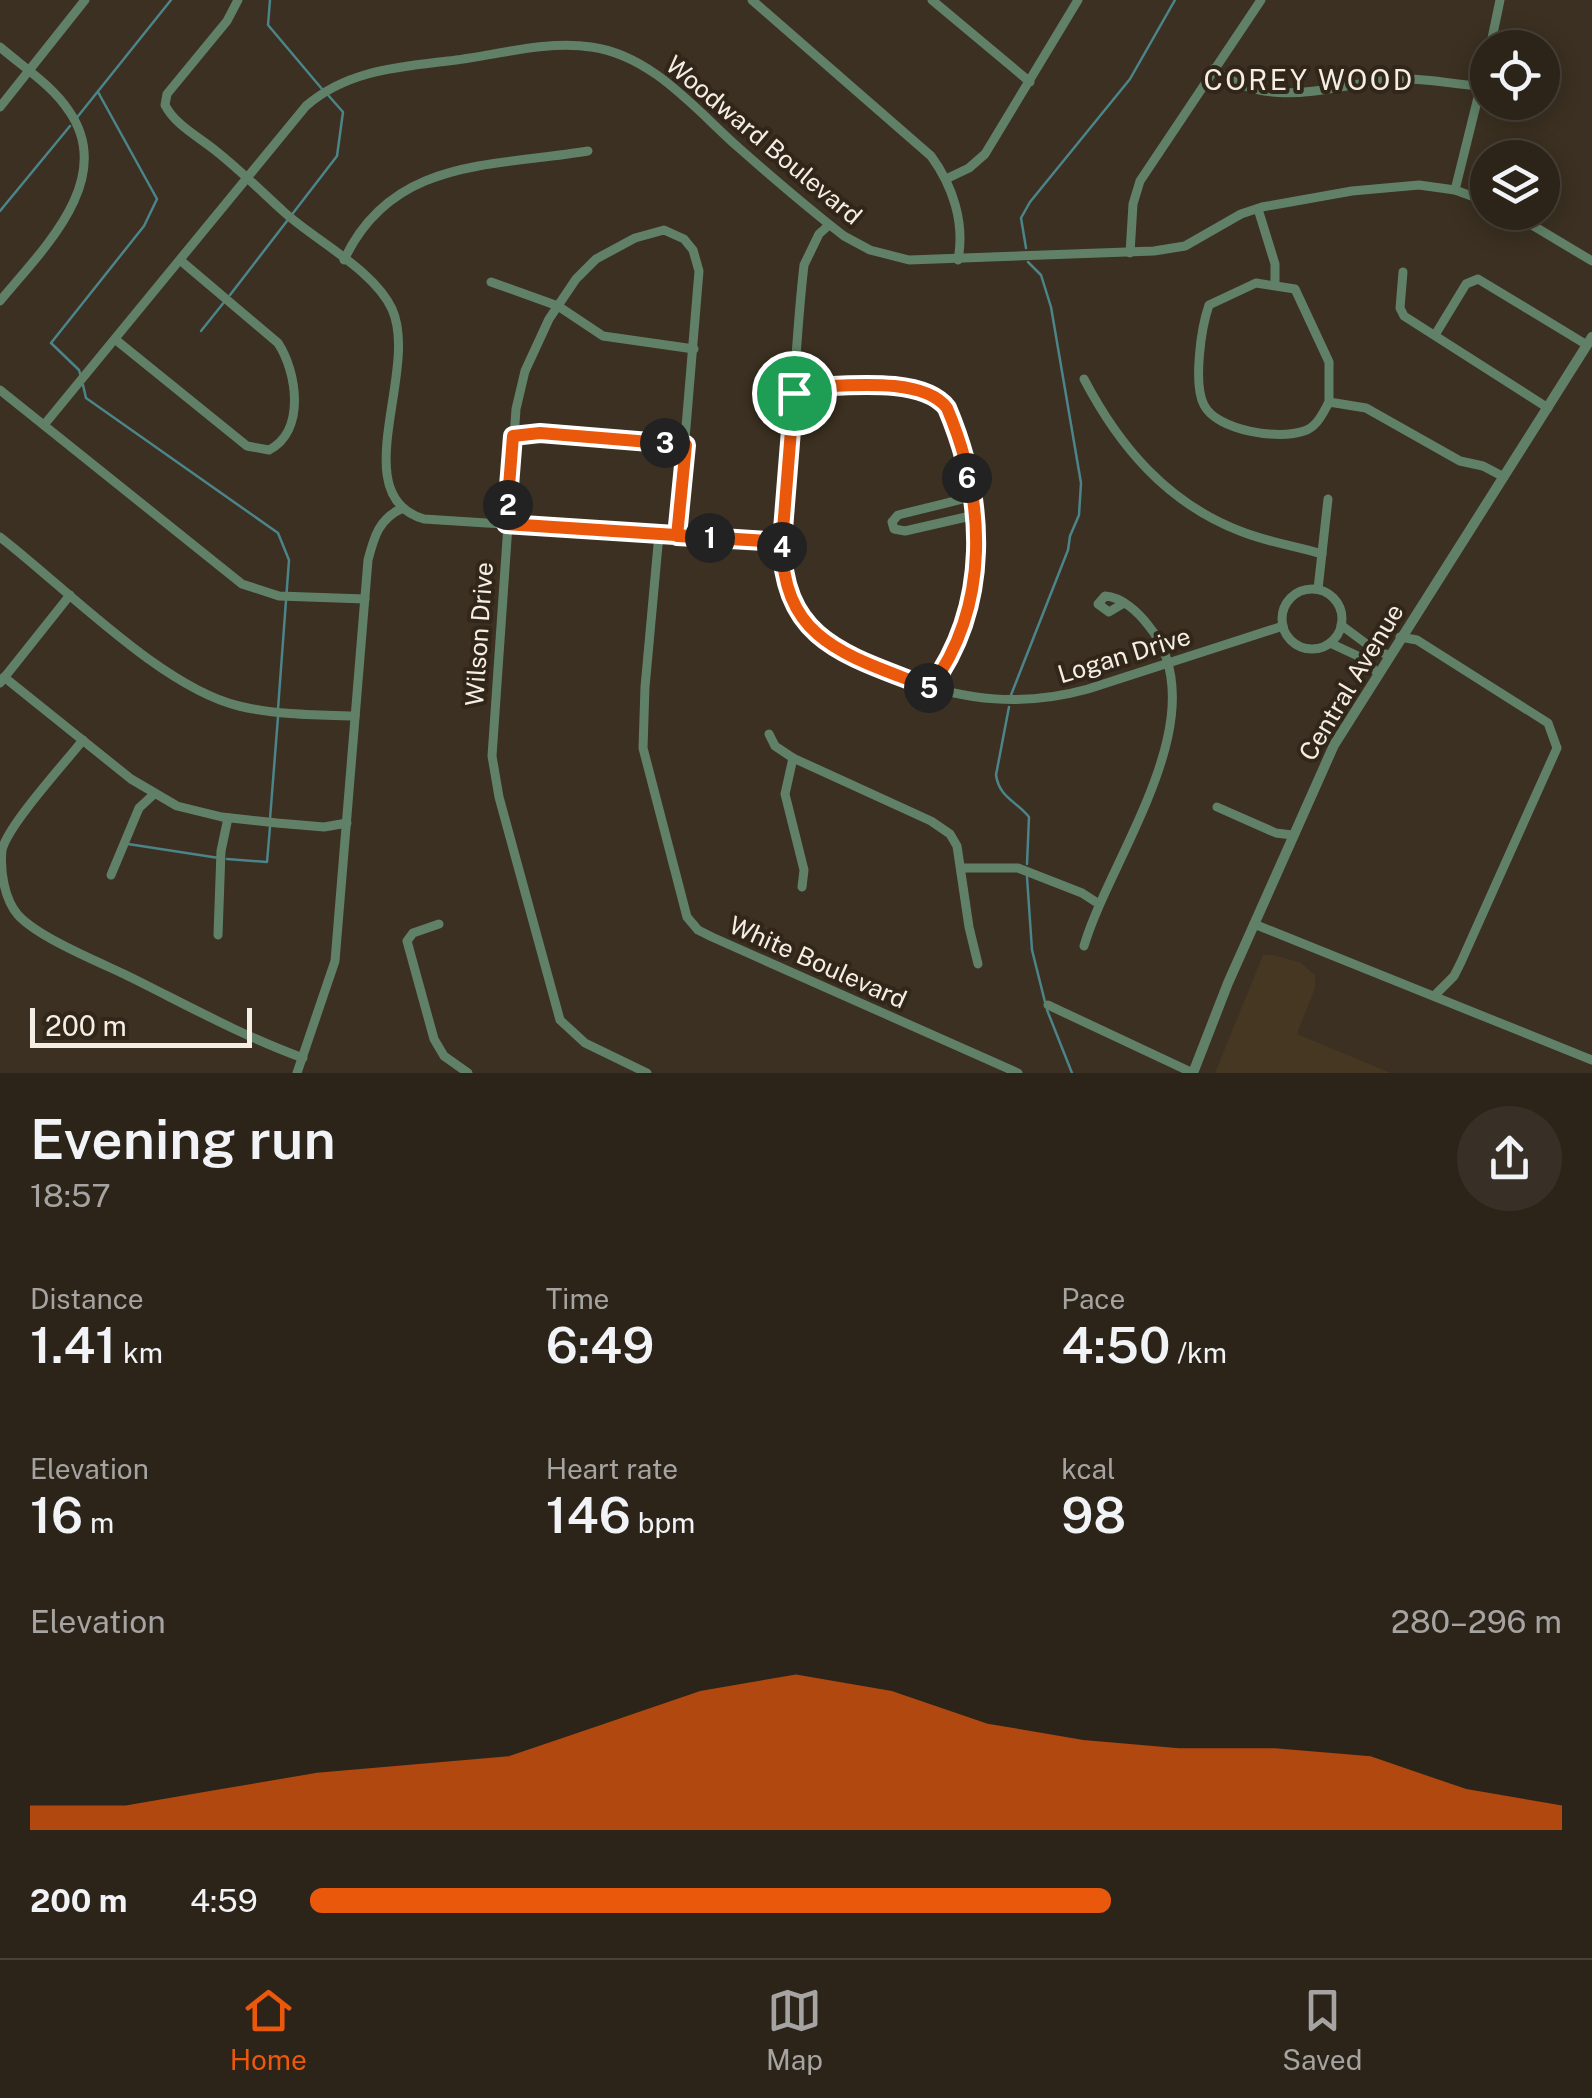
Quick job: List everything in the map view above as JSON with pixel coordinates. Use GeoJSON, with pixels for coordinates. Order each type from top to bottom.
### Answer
{"type":"FeatureCollection","features":[{"type":"Feature","properties":{"kind":"street"},"geometry":{"type":"LineString","coordinates":[[0,107],[85,0]]}},
{"type":"Feature","properties":{"kind":"street"},"geometry":{"type":"LineString","coordinates":[[238,0],[227,21],[167,94],[165,105],[175,119],[383,294],[400,333],[399,370],[384,452],[389,487],[402,508],[424,519],[782,542]]}},
{"type":"Feature","properties":{"kind":"street"},"geometry":{"type":"LineString","coordinates":[[752,0],[918,143],[946,179],[958,219],[958,260]]}},
{"type":"Feature","properties":{"kind":"street"},"geometry":{"type":"LineString","coordinates":[[932,0],[1030,82]]}},
{"type":"Feature","properties":{"kind":"street"},"geometry":{"type":"LineString","coordinates":[[946,179],[969,168],[985,154],[1078,0]]}},
{"type":"Feature","properties":{"kind":"street"},"geometry":{"type":"LineString","coordinates":[[1130,253],[1136,189],[1261,0]]}},
{"type":"Feature","properties":{"kind":"street"},"geometry":{"type":"LineString","coordinates":[[1494,30],[1500,0]]}},
{"type":"Feature","properties":{"kind":"street","name":"Woodward Boulevard"},"geometry":{"type":"LineString","coordinates":[[44,426],[306,106],[334,85],[355,76],[437,62],[580,46],[623,56],[652,71],[829,225],[861,246],[888,256],[958,260],[1130,253],[1185,246],[1258,208],[1396,186],[1455,190],[1470,195]]}},
{"type":"Feature","properties":{"kind":"street"},"geometry":{"type":"LineString","coordinates":[[0,47],[29,71],[72,117],[82,145],[83,173],[62,224],[0,301]]}},
{"type":"Feature","properties":{"kind":"street"},"geometry":{"type":"LineString","coordinates":[[1213,69],[1243,88],[1281,94],[1402,79],[1470,85]]}},
{"type":"Feature","properties":{"kind":"street"},"geometry":{"type":"LineString","coordinates":[[1455,190],[1472,120]]}},
{"type":"Feature","properties":{"kind":"street"},"geometry":{"type":"LineString","coordinates":[[344,260],[353,242],[383,207],[422,180],[455,170],[588,151]]}},
{"type":"Feature","properties":{"kind":"street"},"geometry":{"type":"LineString","coordinates":[[1258,208],[1275,264],[1275,284]]}},
{"type":"Feature","properties":{"kind":"street","name":"Logan Drive"},"geometry":{"type":"LineString","coordinates":[[829,225],[813,244],[804,265],[782,542],[787,590],[798,615],[810,629],[842,650],[930,688],[979,699],[1039,700],[1088,689],[1282,626]]}},
{"type":"Feature","properties":{"kind":"street"},"geometry":{"type":"LineString","coordinates":[[1538,230],[1592,264]]}},
{"type":"Feature","properties":{"kind":"street","name":"Wilson Drive"},"geometry":{"type":"LineString","coordinates":[[647,1073],[585,1043],[560,1020],[499,797],[492,742],[513,436],[525,371],[558,306],[582,272],[611,249],[657,231],[678,234],[693,250],[698,264],[677,536]]}},
{"type":"Feature","properties":{"kind":"street"},"geometry":{"type":"LineString","coordinates":[[116,340],[247,446],[268,450],[285,439],[291,426],[294,395],[284,352],[278,342],[180,260]]}},
{"type":"Feature","properties":{"kind":"street"},"geometry":{"type":"LineString","coordinates":[[1404,272],[1401,312],[1548,408]]}},
{"type":"Feature","properties":{"kind":"street"},"geometry":{"type":"LineString","coordinates":[[1435,335],[1466,284],[1478,279],[1590,341]]}},
{"type":"Feature","properties":{"kind":"street"},"geometry":{"type":"LineString","coordinates":[[491,282],[558,306],[603,336],[694,349]]}},
{"type":"Feature","properties":{"kind":"street"},"geometry":{"type":"LineString","coordinates":[[1275,284],[1296,289],[1329,362],[1329,402],[1305,431],[1286,434],[1233,428],[1218,421],[1204,405],[1198,380],[1210,305],[1251,285],[1275,284]]}},
{"type":"Feature","properties":{"kind":"street","name":"Central Avenue"},"geometry":{"type":"LineString","coordinates":[[1193,1073],[1292,835],[1334,745],[1590,341]]}},
{"type":"Feature","properties":{"kind":"street"},"geometry":{"type":"LineString","coordinates":[[1084,378],[1102,415],[1123,445],[1170,490],[1237,530],[1322,554]]}},
{"type":"Feature","properties":{"kind":"street"},"geometry":{"type":"LineString","coordinates":[[794,393],[808,387],[904,387],[938,397],[953,421],[972,497],[978,548],[970,606],[930,688]]}},
{"type":"Feature","properties":{"kind":"street"},"geometry":{"type":"LineString","coordinates":[[0,390],[242,584],[279,596],[365,598]]}},
{"type":"Feature","properties":{"kind":"street"},"geometry":{"type":"LineString","coordinates":[[1329,402],[1366,408],[1460,461],[1483,466],[1504,477]]}},
{"type":"Feature","properties":{"kind":"street"},"geometry":{"type":"LineString","coordinates":[[513,436],[540,433],[686,445]]}},
{"type":"Feature","properties":{"kind":"street"},"geometry":{"type":"LineString","coordinates":[[972,497],[898,514],[892,522],[897,531],[905,531],[975,514]]}},
{"type":"Feature","properties":{"kind":"street"},"geometry":{"type":"LineString","coordinates":[[1318,588],[1328,498]]}},
{"type":"Feature","properties":{"kind":"street"},"geometry":{"type":"LineString","coordinates":[[297,1073],[335,961],[368,560],[376,533],[388,515],[402,508]]}},
{"type":"Feature","properties":{"kind":"street","name":"White Boulevard"},"geometry":{"type":"LineString","coordinates":[[659,534],[643,748],[688,917],[698,930],[712,937],[1018,1073]]}},
{"type":"Feature","properties":{"kind":"street"},"geometry":{"type":"LineString","coordinates":[[0,537],[180,680],[218,699],[264,711],[355,716]]}},
{"type":"Feature","properties":{"kind":"street"},"geometry":{"type":"LineString","coordinates":[[1318,588],[1339,605],[1342,626],[1330,643],[1316,649],[1300,647],[1282,626],[1282,614],[1288,599],[1302,590],[1318,588]]}},
{"type":"Feature","properties":{"kind":"street"},"geometry":{"type":"LineString","coordinates":[[70,595],[2,680],[153,795],[186,810],[324,827],[347,824]]}},
{"type":"Feature","properties":{"kind":"street"},"geometry":{"type":"LineString","coordinates":[[1084,946],[1099,904],[1125,855],[1168,741],[1173,709],[1166,664],[1155,634],[1124,603]]}},
{"type":"Feature","properties":{"kind":"street"},"geometry":{"type":"LineString","coordinates":[[1342,626],[1376,652],[1389,655]]}},
{"type":"Feature","properties":{"kind":"street"},"geometry":{"type":"LineString","coordinates":[[1400,637],[1417,640],[1548,723],[1557,748],[1461,962],[1454,976],[1435,995]]}},
{"type":"Feature","properties":{"kind":"street"},"geometry":{"type":"LineString","coordinates":[[1330,643],[1360,658],[1378,673]]}},
{"type":"Feature","properties":{"kind":"street"},"geometry":{"type":"LineString","coordinates":[[770,734],[774,746],[793,758],[938,824],[954,840],[978,964]]}},
{"type":"Feature","properties":{"kind":"street"},"geometry":{"type":"LineString","coordinates":[[83,740],[15,824],[5,844],[5,902],[49,936],[201,1015],[303,1058]]}},
{"type":"Feature","properties":{"kind":"street"},"geometry":{"type":"LineString","coordinates":[[793,758],[785,794],[804,870],[802,887]]}},
{"type":"Feature","properties":{"kind":"street"},"geometry":{"type":"LineString","coordinates":[[111,875],[138,808],[153,795]]}},
{"type":"Feature","properties":{"kind":"street"},"geometry":{"type":"LineString","coordinates":[[1217,807],[1276,834],[1292,835]]}},
{"type":"Feature","properties":{"kind":"street"},"geometry":{"type":"LineString","coordinates":[[218,936],[222,841],[228,818]]}},
{"type":"Feature","properties":{"kind":"street"},"geometry":{"type":"LineString","coordinates":[[962,868],[1018,868],[1082,893],[1099,904]]}},
{"type":"Feature","properties":{"kind":"street"},"geometry":{"type":"LineString","coordinates":[[439,924],[413,932],[406,941],[434,1039],[444,1056],[468,1073]]}},
{"type":"Feature","properties":{"kind":"street"},"geometry":{"type":"LineString","coordinates":[[1254,924],[1592,1060]]}},
{"type":"Feature","properties":{"kind":"street"},"geometry":{"type":"LineString","coordinates":[[1048,1005],[1193,1073]]}},
{"type":"Feature","properties":{"kind":"shaded area"},"geometry":{"type":"Polygon","coordinates":[[[1263,955],[1301,963],[1315,975],[1315,988],[1297,1034],[1391,1073],[1215,1073],[1263,955]]]}},
{"type":"Feature","properties":{"kind":"waterway"},"geometry":{"type":"LineString","coordinates":[[75,120],[171,0]]}},
{"type":"Feature","properties":{"kind":"waterway"},"geometry":{"type":"LineString","coordinates":[[270,0],[268,25],[322,89]]}},
{"type":"Feature","properties":{"kind":"waterway"},"geometry":{"type":"LineString","coordinates":[[1026,248],[1021,218],[1030,202],[1130,79],[1175,0]]}},
{"type":"Feature","properties":{"kind":"waterway"},"geometry":{"type":"LineString","coordinates":[[81,377],[79,370],[51,343],[144,226],[157,199],[98,92]]}},
{"type":"Feature","properties":{"kind":"waterway"},"geometry":{"type":"LineString","coordinates":[[230,295],[337,156],[343,112],[328,95]]}},
{"type":"Feature","properties":{"kind":"waterway"},"geometry":{"type":"LineString","coordinates":[[0,211],[70,126]]}},
{"type":"Feature","properties":{"kind":"waterway"},"geometry":{"type":"LineString","coordinates":[[1011,695],[1068,550],[1079,515],[1081,483],[1051,307],[1041,275],[1028,262]]}},
{"type":"Feature","properties":{"kind":"waterway"},"geometry":{"type":"LineString","coordinates":[[201,331],[225,301]]}},
{"type":"Feature","properties":{"kind":"waterway"},"geometry":{"type":"LineString","coordinates":[[83,385],[86,398],[278,533],[289,560],[278,709]]}},
{"type":"Feature","properties":{"kind":"waterway"},"geometry":{"type":"LineString","coordinates":[[1009,707],[996,775],[1004,794],[1029,817],[1027,864]]}},
{"type":"Feature","properties":{"kind":"waterway"},"geometry":{"type":"LineString","coordinates":[[270,819],[278,717]]}},
{"type":"Feature","properties":{"kind":"waterway"},"geometry":{"type":"LineString","coordinates":[[227,859],[267,862],[270,827]]}},
{"type":"Feature","properties":{"kind":"waterway"},"geometry":{"type":"LineString","coordinates":[[128,844],[219,858]]}},
{"type":"Feature","properties":{"kind":"waterway"},"geometry":{"type":"LineString","coordinates":[[1027,877],[1032,950],[1045,1002]]}},
{"type":"Feature","properties":{"kind":"waterway"},"geometry":{"type":"LineString","coordinates":[[1047,1010],[1072,1073]]}},
{"type":"Feature","properties":{"kind":"district","name":"COREY WOOD"},"geometry":{"type":"Point","coordinates":[1309,80]}},
{"type":"Feature","properties":{"kind":"route"},"geometry":{"type":"LineString","coordinates":[[794,393],[782,542],[506,524],[513,436],[540,433],[686,445],[677,536],[782,542],[787,590],[798,615],[810,629],[842,650],[930,688],[966,616],[978,548],[972,497],[947,408],[938,397],[911,387],[808,387],[794,393]]}}]}
